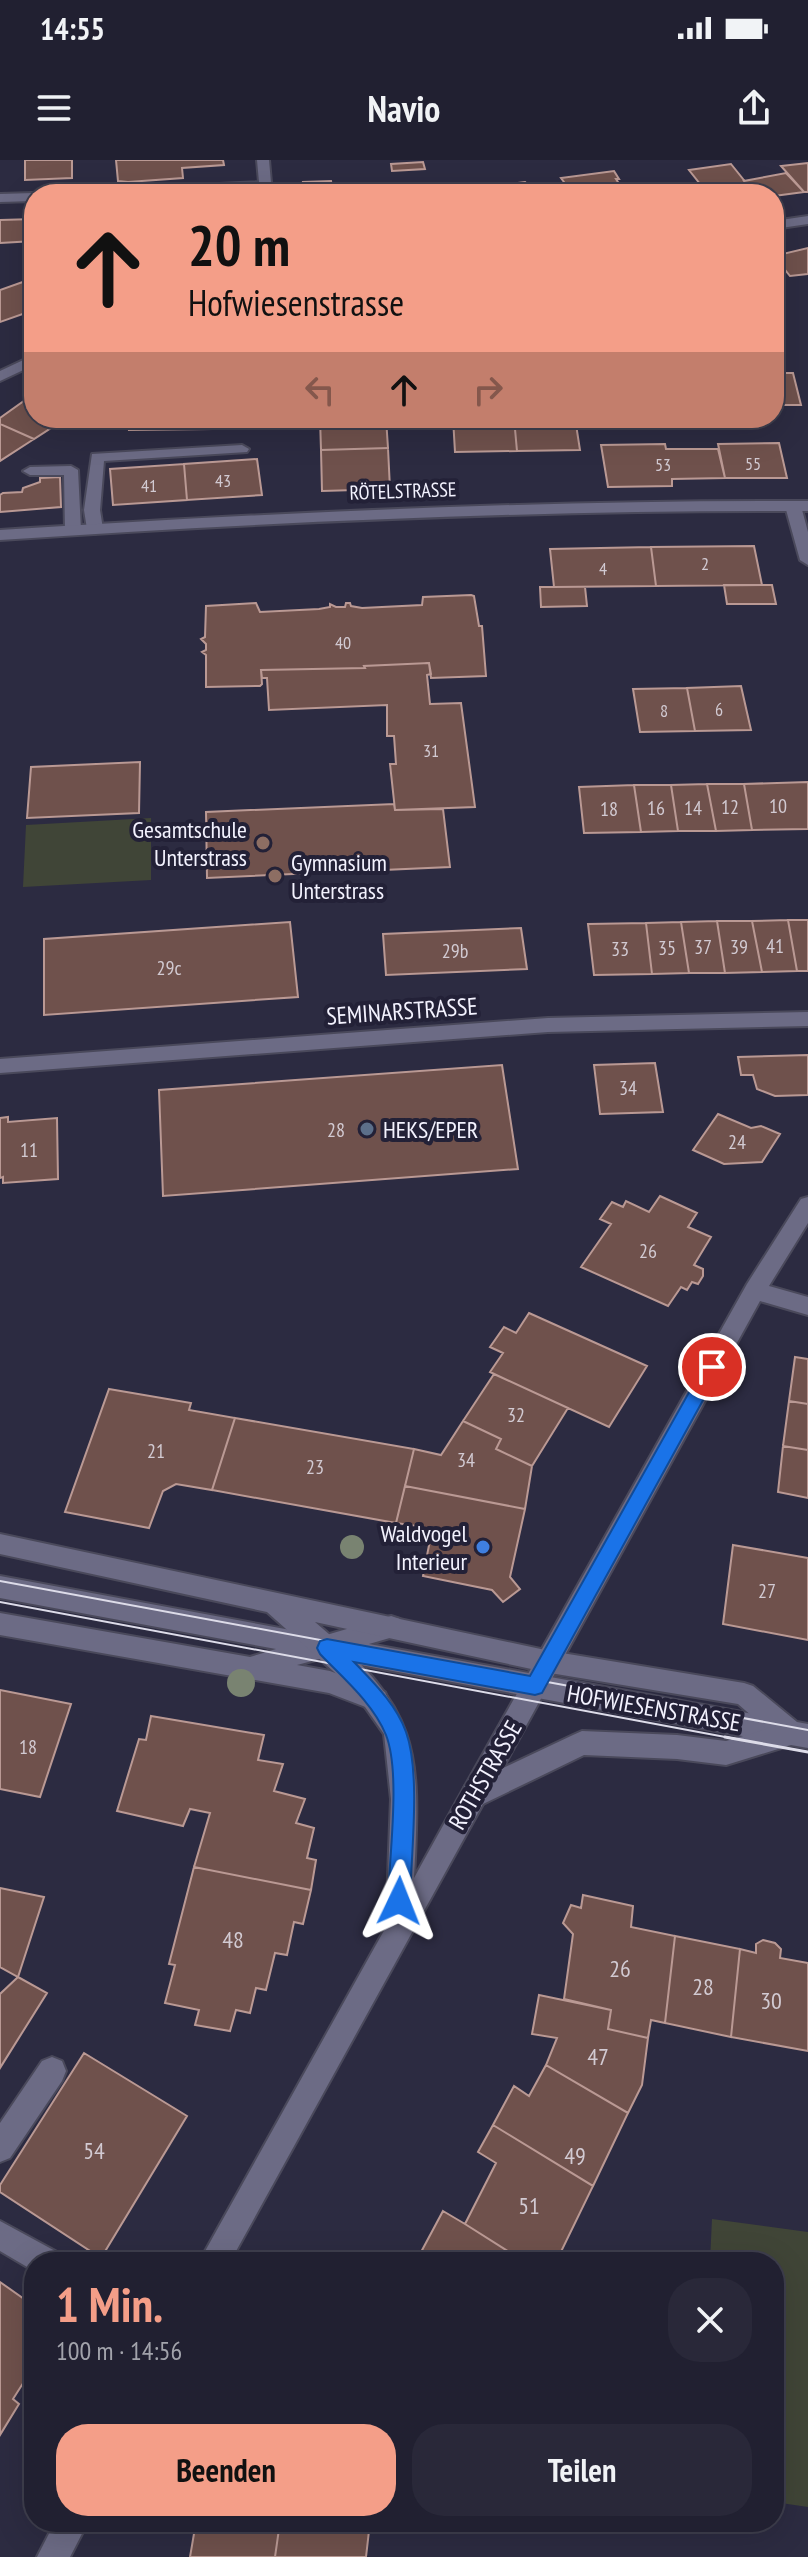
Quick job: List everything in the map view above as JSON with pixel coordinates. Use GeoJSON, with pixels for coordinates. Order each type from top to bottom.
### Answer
{"type":"FeatureCollection","features":[{"type":"Feature","properties":{"kind":"street"},"geometry":{"type":"LineString","coordinates":[[263,160],[265,184]]}},
{"type":"Feature","properties":{"kind":"street"},"geometry":{"type":"LineString","coordinates":[[0,198],[24,197]]}},
{"type":"Feature","properties":{"kind":"street"},"geometry":{"type":"LineString","coordinates":[[784,224],[808,220]]}},
{"type":"Feature","properties":{"kind":"street"},"geometry":{"type":"LineString","coordinates":[[0,377],[24,364]]}},
{"type":"Feature","properties":{"kind":"street"},"geometry":{"type":"LineString","coordinates":[[95,529],[92,510],[97,457],[242,449]]}},
{"type":"Feature","properties":{"kind":"street"},"geometry":{"type":"LineString","coordinates":[[30,471],[71,470],[73,530]]}},
{"type":"Feature","properties":{"kind":"street"},"geometry":{"type":"LineString","coordinates":[[801,506],[808,560]]}},
{"type":"Feature","properties":{"kind":"street","name":"RÖTELSTRASSE"},"geometry":{"type":"LineString","coordinates":[[0,535],[331,514],[496,508],[801,506]]}},
{"type":"Feature","properties":{"kind":"street","name":"SEMINARSTRASSE"},"geometry":{"type":"LineString","coordinates":[[0,1066],[548,1025],[808,1019]]}},
{"type":"Feature","properties":{"kind":"street","name":"ROTHSTRASSE"},"geometry":{"type":"LineString","coordinates":[[220,2252],[755,1290],[808,1205]]}},
{"type":"Feature","properties":{"kind":"street"},"geometry":{"type":"LineString","coordinates":[[755,1290],[808,1306]]}},
{"type":"Feature","properties":{"kind":"street","name":"HOFWIESENSTRASSE"},"geometry":{"type":"LineString","coordinates":[[0,1544],[550,1662],[744,1694],[799,1734]]}},
{"type":"Feature","properties":{"kind":"street","name":"HOFWIESENSTRASSE"},"geometry":{"type":"LineString","coordinates":[[0,1587],[799,1734]]}},
{"type":"Feature","properties":{"kind":"street","name":"HOFWIESENSTRASSE"},"geometry":{"type":"LineString","coordinates":[[271,1601],[327,1648],[376,1700]]}},
{"type":"Feature","properties":{"kind":"street","name":"HOFWIESENSTRASSE"},"geometry":{"type":"LineString","coordinates":[[0,1624],[330,1682],[376,1700]]}},
{"type":"Feature","properties":{"kind":"street","name":"HOFWIESENSTRASSE"},"geometry":{"type":"LineString","coordinates":[[246,1668],[327,1648],[391,1627]]}},
{"type":"Feature","properties":{"kind":"street","name":"ROTHSTRASSE"},"geometry":{"type":"LineString","coordinates":[[376,1700],[397,1734],[403,1780],[398,1928]]}},
{"type":"Feature","properties":{"kind":"street","name":"HOFWIESENSTRASSE"},"geometry":{"type":"LineString","coordinates":[[474,1795],[582,1743],[677,1747],[726,1753],[799,1734]]}},
{"type":"Feature","properties":{"kind":"street"},"geometry":{"type":"LineString","coordinates":[[0,2148],[52,2071]]}},
{"type":"Feature","properties":{"kind":"street"},"geometry":{"type":"LineString","coordinates":[[0,2235],[30,2252]]}},
{"type":"Feature","properties":{"kind":"street"},"geometry":{"type":"LineString","coordinates":[[53,2557],[67,2532]]}},
{"type":"Feature","properties":{"kind":"green space"},"geometry":{"type":"Polygon","coordinates":[[[151,818],[151,880],[23,887],[26,825],[151,818]]]}},
{"type":"Feature","properties":{"kind":"green space"},"geometry":{"type":"Polygon","coordinates":[[[712,2219],[808,2232],[808,2507],[784,2503],[784,2252],[710,2252],[712,2219]]]}},
{"type":"Feature","properties":{"kind":"building"},"geometry":{"type":"Polygon","coordinates":[[[25,160],[72,160],[72,178],[25,180],[25,160]]]}},
{"type":"Feature","properties":{"kind":"building"},"geometry":{"type":"Polygon","coordinates":[[[116,160],[223,160],[224,165],[182,168],[183,178],[128,182],[118,181],[116,160]]]}},
{"type":"Feature","properties":{"kind":"building"},"geometry":{"type":"Polygon","coordinates":[[[423,162],[425,169],[392,171],[391,164],[423,162]]]}},
{"type":"Feature","properties":{"kind":"building"},"geometry":{"type":"Polygon","coordinates":[[[808,163],[808,192],[804,192],[781,166],[808,163]]]}},
{"type":"Feature","properties":{"kind":"building"},"geometry":{"type":"Polygon","coordinates":[[[731,164],[747,184],[700,184],[689,170],[731,164]]]}},
{"type":"Feature","properties":{"kind":"building"},"geometry":{"type":"Polygon","coordinates":[[[614,171],[619,184],[566,184],[561,178],[614,171]]]}},
{"type":"Feature","properties":{"kind":"building"},"geometry":{"type":"Polygon","coordinates":[[[786,173],[804,192],[784,195],[784,184],[747,184],[744,181],[786,173]]]}},
{"type":"Feature","properties":{"kind":"building"},"geometry":{"type":"Polygon","coordinates":[[[331,181],[331,184],[303,184],[331,181]]]}},
{"type":"Feature","properties":{"kind":"building"},"geometry":{"type":"Polygon","coordinates":[[[24,219],[24,242],[0,243],[0,220],[24,219]]]}},
{"type":"Feature","properties":{"kind":"building"},"geometry":{"type":"Polygon","coordinates":[[[808,248],[808,274],[790,276],[784,268],[784,254],[808,248]]]}},
{"type":"Feature","properties":{"kind":"building"},"geometry":{"type":"Polygon","coordinates":[[[24,282],[24,314],[0,322],[0,290],[24,282]]]}},
{"type":"Feature","properties":{"kind":"building"},"geometry":{"type":"Polygon","coordinates":[[[784,373],[793,373],[801,405],[784,405],[784,373]]]}},
{"type":"Feature","properties":{"kind":"building"},"geometry":{"type":"Polygon","coordinates":[[[24,401],[24,428],[51,428],[34,439],[0,424],[0,418],[24,401]]]}},
{"type":"Feature","properties":{"kind":"building"},"geometry":{"type":"Polygon","coordinates":[[[0,424],[34,439],[0,461],[0,424]]]}},
{"type":"Feature","properties":{"kind":"building"},"geometry":{"type":"Polygon","coordinates":[[[129,428],[212,428],[212,429],[129,428]]]}},
{"type":"Feature","properties":{"kind":"building"},"geometry":{"type":"Polygon","coordinates":[[[320,428],[387,428],[388,448],[321,450],[320,428]]]}},
{"type":"Feature","properties":{"kind":"building"},"geometry":{"type":"Polygon","coordinates":[[[454,428],[515,428],[517,451],[455,452],[454,428]]]}},
{"type":"Feature","properties":{"kind":"building"},"geometry":{"type":"Polygon","coordinates":[[[515,428],[577,428],[580,450],[517,451],[515,428]]]}},
{"type":"Feature","properties":{"kind":"building"},"geometry":{"type":"Polygon","coordinates":[[[779,443],[787,478],[725,478],[718,444],[779,443]]]}},
{"type":"Feature","properties":{"kind":"building"},"geometry":{"type":"Polygon","coordinates":[[[665,444],[666,449],[718,449],[725,478],[672,479],[672,486],[608,487],[601,445],[665,444]]]}},
{"type":"Feature","properties":{"kind":"building"},"geometry":{"type":"Polygon","coordinates":[[[388,448],[390,489],[322,491],[321,450],[388,448]]]}},
{"type":"Feature","properties":{"kind":"building"},"geometry":{"type":"Polygon","coordinates":[[[257,459],[262,495],[187,500],[184,464],[257,459]]]}},
{"type":"Feature","properties":{"kind":"building"},"geometry":{"type":"Polygon","coordinates":[[[184,464],[187,500],[113,505],[110,469],[184,464]]]}},
{"type":"Feature","properties":{"kind":"building"},"geometry":{"type":"Polygon","coordinates":[[[60,477],[61,507],[0,512],[0,495],[3,493],[22,492],[23,488],[40,482],[40,478],[60,477]]]}},
{"type":"Feature","properties":{"kind":"building"},"geometry":{"type":"Polygon","coordinates":[[[754,546],[762,585],[656,586],[651,547],[754,546]]]}},
{"type":"Feature","properties":{"kind":"building"},"geometry":{"type":"Polygon","coordinates":[[[651,547],[656,586],[554,587],[550,549],[651,547]]]}},
{"type":"Feature","properties":{"kind":"building"},"geometry":{"type":"Polygon","coordinates":[[[724,585],[772,585],[776,604],[727,604],[724,585]]]}},
{"type":"Feature","properties":{"kind":"building"},"geometry":{"type":"Polygon","coordinates":[[[540,587],[585,587],[587,606],[541,607],[540,587]]]}},
{"type":"Feature","properties":{"kind":"building"},"geometry":{"type":"Polygon","coordinates":[[[474,596],[479,626],[482,626],[486,676],[431,678],[429,663],[261,670],[260,686],[206,687],[206,655],[202,652],[206,650],[206,644],[201,639],[205,637],[206,606],[256,603],[260,612],[319,609],[330,607],[330,604],[345,607],[346,603],[362,608],[422,605],[423,597],[474,596]]]}},
{"type":"Feature","properties":{"kind":"building"},"geometry":{"type":"Polygon","coordinates":[[[429,663],[430,704],[461,703],[475,807],[395,810],[390,764],[396,764],[394,736],[387,736],[387,705],[269,710],[267,678],[262,678],[261,670],[365,668],[429,663]]]}},
{"type":"Feature","properties":{"kind":"building"},"geometry":{"type":"Polygon","coordinates":[[[741,686],[751,730],[695,731],[687,688],[741,686]]]}},
{"type":"Feature","properties":{"kind":"building"},"geometry":{"type":"Polygon","coordinates":[[[687,688],[695,731],[640,732],[633,689],[687,688]]]}},
{"type":"Feature","properties":{"kind":"building"},"geometry":{"type":"Polygon","coordinates":[[[140,762],[139,813],[27,818],[31,767],[140,762]]]}},
{"type":"Feature","properties":{"kind":"building"},"geometry":{"type":"Polygon","coordinates":[[[808,782],[808,829],[752,830],[744,784],[808,782]]]}},
{"type":"Feature","properties":{"kind":"building"},"geometry":{"type":"Polygon","coordinates":[[[707,784],[716,831],[678,831],[671,785],[707,784]]]}},
{"type":"Feature","properties":{"kind":"building"},"geometry":{"type":"Polygon","coordinates":[[[707,784],[744,784],[752,830],[716,831],[707,784]]]}},
{"type":"Feature","properties":{"kind":"building"},"geometry":{"type":"Polygon","coordinates":[[[634,785],[641,832],[584,833],[579,787],[634,785]]]}},
{"type":"Feature","properties":{"kind":"building"},"geometry":{"type":"Polygon","coordinates":[[[634,785],[671,785],[678,831],[641,832],[634,785]]]}},
{"type":"Feature","properties":{"kind":"building"},"geometry":{"type":"Polygon","coordinates":[[[394,804],[395,810],[443,809],[450,867],[207,878],[206,812],[394,804]]]}},
{"type":"Feature","properties":{"kind":"building"},"geometry":{"type":"Polygon","coordinates":[[[788,920],[808,920],[808,971],[797,971],[788,920]]]}},
{"type":"Feature","properties":{"kind":"building"},"geometry":{"type":"Polygon","coordinates":[[[788,920],[797,971],[762,972],[752,921],[788,920]]]}},
{"type":"Feature","properties":{"kind":"building"},"geometry":{"type":"Polygon","coordinates":[[[717,921],[725,973],[689,973],[681,922],[717,921]]]}},
{"type":"Feature","properties":{"kind":"building"},"geometry":{"type":"Polygon","coordinates":[[[717,921],[752,921],[762,972],[725,973],[717,921]]]}},
{"type":"Feature","properties":{"kind":"building"},"geometry":{"type":"Polygon","coordinates":[[[290,922],[298,997],[44,1015],[44,939],[290,922]]]}},
{"type":"Feature","properties":{"kind":"building"},"geometry":{"type":"Polygon","coordinates":[[[681,922],[689,973],[652,974],[646,923],[681,922]]]}},
{"type":"Feature","properties":{"kind":"building"},"geometry":{"type":"Polygon","coordinates":[[[646,923],[652,974],[594,975],[588,924],[646,923]]]}},
{"type":"Feature","properties":{"kind":"building"},"geometry":{"type":"Polygon","coordinates":[[[521,928],[527,969],[386,975],[383,934],[521,928]]]}},
{"type":"Feature","properties":{"kind":"building"},"geometry":{"type":"Polygon","coordinates":[[[808,1055],[808,1095],[775,1096],[757,1089],[753,1075],[741,1075],[738,1057],[808,1055]]]}},
{"type":"Feature","properties":{"kind":"building"},"geometry":{"type":"Polygon","coordinates":[[[655,1063],[663,1112],[600,1114],[594,1065],[655,1063]]]}},
{"type":"Feature","properties":{"kind":"building"},"geometry":{"type":"Polygon","coordinates":[[[502,1065],[518,1169],[163,1196],[159,1090],[502,1065]]]}},
{"type":"Feature","properties":{"kind":"building"},"geometry":{"type":"Polygon","coordinates":[[[718,1114],[751,1128],[761,1126],[780,1134],[762,1162],[724,1164],[693,1150],[718,1114]]]}},
{"type":"Feature","properties":{"kind":"building"},"geometry":{"type":"Polygon","coordinates":[[[8,1117],[8,1122],[57,1118],[58,1179],[3,1183],[3,1177],[0,1178],[0,1118],[8,1117]]]}},
{"type":"Feature","properties":{"kind":"building"},"geometry":{"type":"Polygon","coordinates":[[[660,1196],[697,1213],[688,1227],[711,1237],[694,1265],[703,1269],[703,1276],[698,1284],[692,1282],[687,1290],[681,1287],[668,1306],[581,1267],[611,1224],[600,1219],[612,1202],[623,1207],[626,1201],[649,1212],[660,1196]]]}},
{"type":"Feature","properties":{"kind":"building"},"geometry":{"type":"Polygon","coordinates":[[[529,1313],[647,1366],[609,1427],[490,1372],[503,1353],[490,1347],[504,1327],[516,1333],[529,1313]]]}},
{"type":"Feature","properties":{"kind":"building"},"geometry":{"type":"Polygon","coordinates":[[[795,1357],[808,1359],[808,1404],[789,1401],[795,1357]]]}},
{"type":"Feature","properties":{"kind":"building"},"geometry":{"type":"Polygon","coordinates":[[[494,1374],[568,1408],[532,1466],[496,1449],[501,1439],[463,1421],[494,1374]]]}},
{"type":"Feature","properties":{"kind":"building"},"geometry":{"type":"Polygon","coordinates":[[[109,1389],[191,1403],[189,1410],[235,1418],[212,1490],[176,1484],[163,1491],[149,1528],[65,1512],[109,1389]]]}},
{"type":"Feature","properties":{"kind":"building"},"geometry":{"type":"Polygon","coordinates":[[[789,1401],[808,1404],[808,1450],[783,1446],[789,1401]]]}},
{"type":"Feature","properties":{"kind":"building"},"geometry":{"type":"Polygon","coordinates":[[[235,1418],[414,1449],[396,1523],[212,1490],[235,1418]]]}},
{"type":"Feature","properties":{"kind":"building"},"geometry":{"type":"Polygon","coordinates":[[[463,1421],[501,1439],[496,1449],[532,1466],[525,1509],[405,1486],[414,1449],[441,1455],[463,1421]]]}},
{"type":"Feature","properties":{"kind":"building"},"geometry":{"type":"Polygon","coordinates":[[[783,1446],[808,1450],[808,1498],[778,1492],[783,1446]]]}},
{"type":"Feature","properties":{"kind":"building"},"geometry":{"type":"Polygon","coordinates":[[[405,1486],[525,1509],[510,1577],[520,1589],[503,1602],[492,1590],[423,1576],[431,1535],[424,1527],[396,1523],[405,1486]]]}},
{"type":"Feature","properties":{"kind":"building"},"geometry":{"type":"Polygon","coordinates":[[[733,1545],[808,1558],[808,1640],[723,1624],[733,1545]]]}},
{"type":"Feature","properties":{"kind":"building"},"geometry":{"type":"Polygon","coordinates":[[[0,1690],[71,1704],[40,1797],[0,1789],[0,1690]]]}},
{"type":"Feature","properties":{"kind":"building"},"geometry":{"type":"Polygon","coordinates":[[[151,1716],[264,1735],[258,1760],[283,1764],[274,1791],[305,1799],[296,1823],[314,1828],[307,1858],[316,1860],[311,1890],[194,1867],[210,1813],[190,1809],[183,1826],[117,1811],[139,1739],[146,1740],[151,1716]]]}},
{"type":"Feature","properties":{"kind":"building"},"geometry":{"type":"Polygon","coordinates":[[[194,1867],[311,1890],[303,1924],[294,1922],[287,1955],[275,1953],[266,1990],[256,1988],[250,2013],[236,2010],[230,2031],[195,2025],[199,2010],[165,2003],[175,1965],[169,1964],[194,1867]]]}},
{"type":"Feature","properties":{"kind":"building"},"geometry":{"type":"Polygon","coordinates":[[[0,1888],[44,1897],[18,1977],[0,1967],[0,1888]]]}},
{"type":"Feature","properties":{"kind":"building"},"geometry":{"type":"Polygon","coordinates":[[[583,1895],[633,1906],[631,1927],[675,1936],[665,2023],[651,2020],[648,2038],[608,2029],[611,2010],[564,1999],[573,1934],[563,1923],[571,1905],[581,1908],[583,1895]]]}},
{"type":"Feature","properties":{"kind":"building"},"geometry":{"type":"Polygon","coordinates":[[[675,1936],[740,1949],[731,2037],[665,2023],[675,1936]]]}},
{"type":"Feature","properties":{"kind":"building"},"geometry":{"type":"Polygon","coordinates":[[[763,1940],[775,1943],[781,1949],[780,1958],[808,1963],[808,2051],[731,2037],[740,1949],[756,1953],[756,1944],[763,1940]]]}},
{"type":"Feature","properties":{"kind":"building"},"geometry":{"type":"Polygon","coordinates":[[[18,1977],[47,1993],[0,2068],[0,1994],[18,1977]]]}},
{"type":"Feature","properties":{"kind":"building"},"geometry":{"type":"Polygon","coordinates":[[[539,1995],[611,2010],[608,2029],[648,2038],[642,2085],[628,2113],[546,2065],[557,2038],[532,2034],[539,1995]]]}},
{"type":"Feature","properties":{"kind":"building"},"geometry":{"type":"Polygon","coordinates":[[[84,2053],[187,2116],[105,2252],[92,2252],[0,2192],[0,2185],[84,2053]]]}},
{"type":"Feature","properties":{"kind":"building"},"geometry":{"type":"Polygon","coordinates":[[[546,2065],[628,2113],[593,2186],[493,2125],[514,2086],[529,2096],[546,2065]]]}},
{"type":"Feature","properties":{"kind":"building"},"geometry":{"type":"Polygon","coordinates":[[[493,2125],[593,2186],[561,2252],[509,2252],[465,2224],[496,2163],[478,2152],[493,2125]]]}},
{"type":"Feature","properties":{"kind":"building"},"geometry":{"type":"Polygon","coordinates":[[[443,2211],[509,2252],[421,2252],[443,2211]]]}},
{"type":"Feature","properties":{"kind":"building"},"geometry":{"type":"Polygon","coordinates":[[[0,2282],[24,2299],[24,2382],[13,2399],[19,2404],[0,2435],[0,2282]]]}},
{"type":"Feature","properties":{"kind":"building"},"geometry":{"type":"Polygon","coordinates":[[[194,2532],[279,2532],[275,2557],[190,2557],[194,2532]]]}},
{"type":"Feature","properties":{"kind":"building"},"geometry":{"type":"Polygon","coordinates":[[[279,2532],[369,2532],[366,2557],[275,2557],[279,2532]]]}},
{"type":"Feature","properties":{"kind":"tram line"},"geometry":{"type":"LineString","coordinates":[[0,1581],[808,1730]]}},
{"type":"Feature","properties":{"kind":"tram line"},"geometry":{"type":"LineString","coordinates":[[0,1602],[734,1739]]}},
{"type":"Feature","properties":{"kind":"tram line"},"geometry":{"type":"LineString","coordinates":[[725,1737],[734,1739]]}},
{"type":"Feature","properties":{"kind":"tram line"},"geometry":{"type":"LineString","coordinates":[[734,1739],[808,1752]]}},
{"type":"Feature","properties":{"kind":"place","name":"Gesamtschule Unterstrass"},"geometry":{"type":"Point","coordinates":[263,843]}},
{"type":"Feature","properties":{"kind":"place","name":"Gymnasium Unterstrass"},"geometry":{"type":"Point","coordinates":[275,876]}},
{"type":"Feature","properties":{"kind":"place","name":"HEKS/EPER"},"geometry":{"type":"Point","coordinates":[367,1129]}},
{"type":"Feature","properties":{"kind":"place","name":"Waldvogel Interieur"},"geometry":{"type":"Point","coordinates":[483,1547]}},
{"type":"Feature","properties":{"kind":"route"},"geometry":{"type":"LineString","coordinates":[[399,1901],[403,1780],[397,1734],[376,1700],[327,1648],[535,1686],[580,1610],[597,1573],[712,1367]]}}]}
